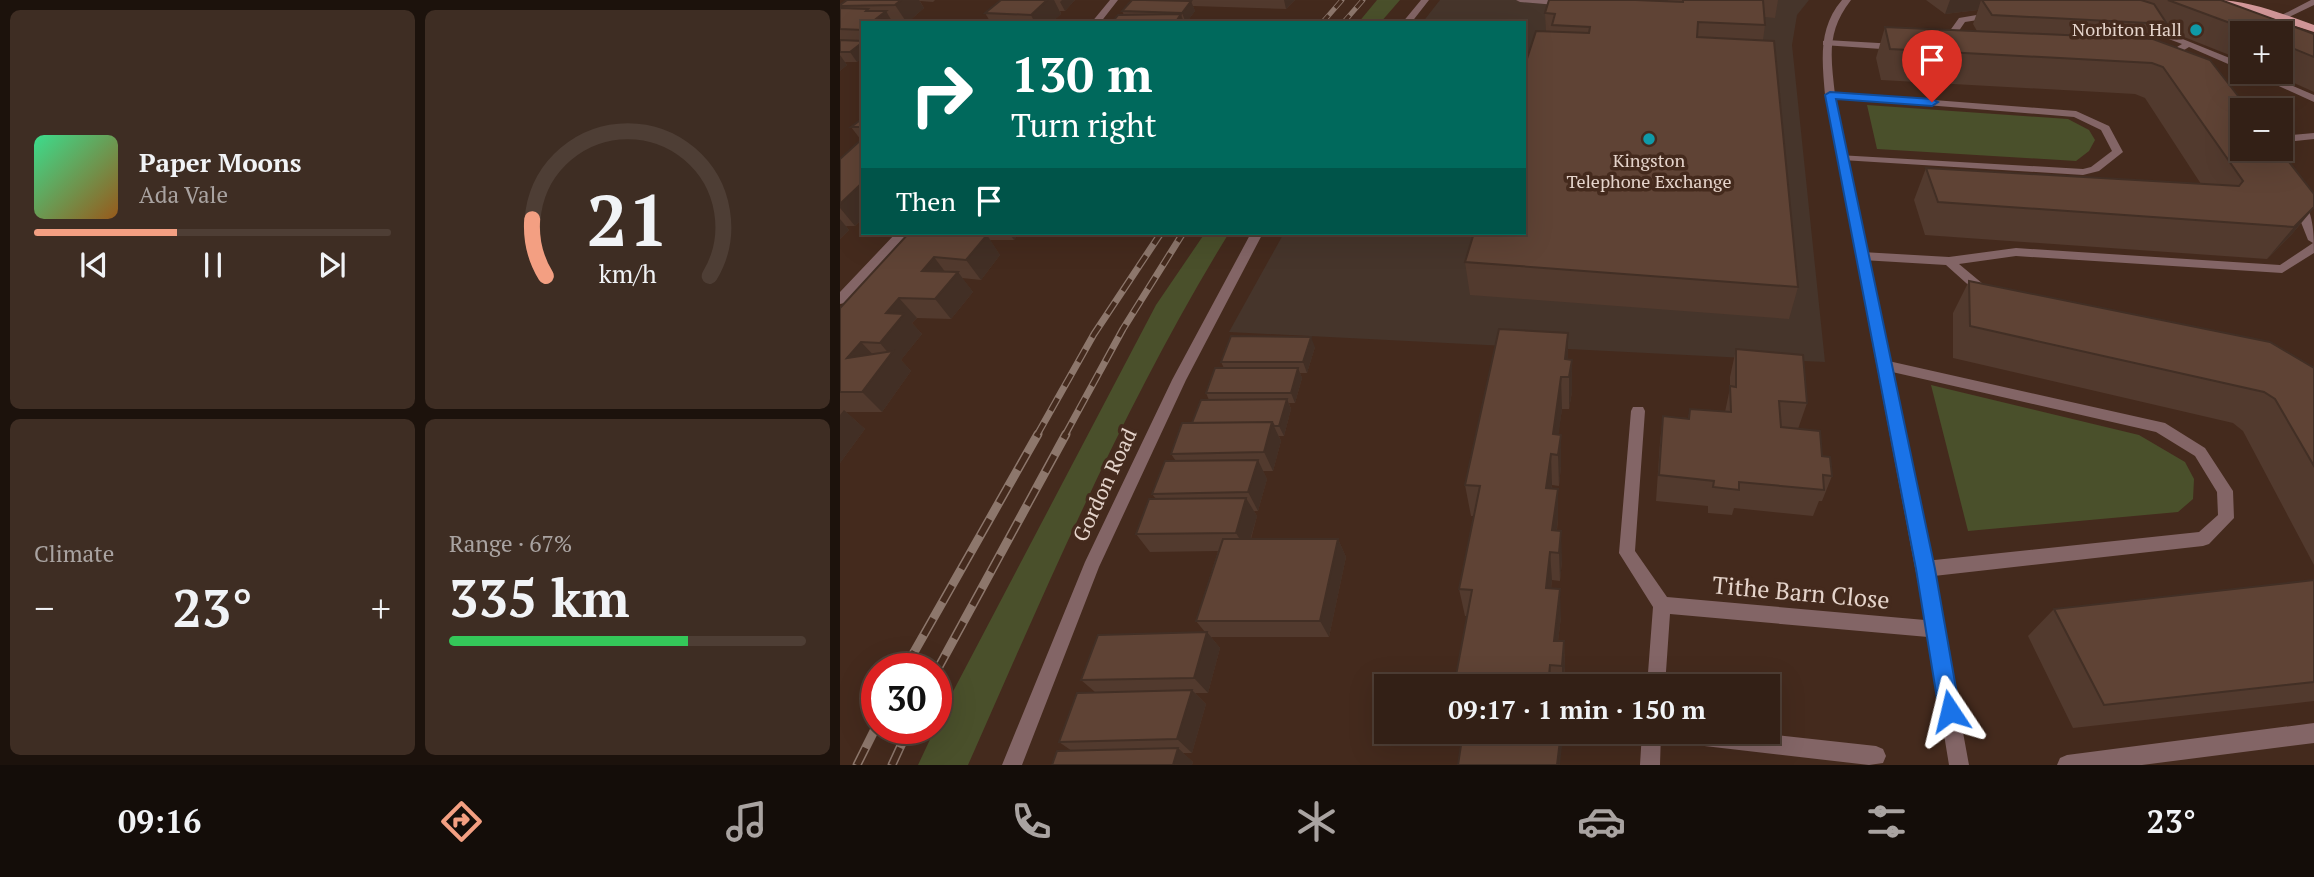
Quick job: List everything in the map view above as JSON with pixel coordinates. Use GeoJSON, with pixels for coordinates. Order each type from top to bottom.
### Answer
{"type":"FeatureCollection","features":[{"type":"Feature","properties":{"kind":"main road"},"geometry":{"type":"LineString","coordinates":[[2220,0],[2314,29]]}},
{"type":"Feature","properties":{"kind":"main road"},"geometry":{"type":"LineString","coordinates":[[2252,0],[2282,17]]}},
{"type":"Feature","properties":{"kind":"street"},"geometry":{"type":"LineString","coordinates":[[1097,21],[1114,0]]}},
{"type":"Feature","properties":{"kind":"street"},"geometry":{"type":"LineString","coordinates":[[1408,21],[1425,0]]}},
{"type":"Feature","properties":{"kind":"street"},"geometry":{"type":"LineString","coordinates":[[1520,0],[1582,4]]}},
{"type":"Feature","properties":{"kind":"street"},"geometry":{"type":"LineString","coordinates":[[1847,0],[1834,15],[1826,43],[1830,95],[1925,569],[1959,765]]}},
{"type":"Feature","properties":{"kind":"street"},"geometry":{"type":"LineString","coordinates":[[2282,17],[2314,2]]}},
{"type":"Feature","properties":{"kind":"street"},"geometry":{"type":"LineString","coordinates":[[1942,49],[1962,20],[2003,14]]}},
{"type":"Feature","properties":{"kind":"street"},"geometry":{"type":"LineString","coordinates":[[2130,20],[2230,62]]}},
{"type":"Feature","properties":{"kind":"street"},"geometry":{"type":"LineString","coordinates":[[1826,43],[1903,47]]}},
{"type":"Feature","properties":{"kind":"street"},"geometry":{"type":"LineString","coordinates":[[2150,58],[2164,58],[2189,44]]}},
{"type":"Feature","properties":{"kind":"street"},"geometry":{"type":"LineString","coordinates":[[1929,49],[1956,50]]}},
{"type":"Feature","properties":{"kind":"street"},"geometry":{"type":"LineString","coordinates":[[2164,58],[2176,66]]}},
{"type":"Feature","properties":{"kind":"street"},"geometry":{"type":"LineString","coordinates":[[2280,84],[2314,99]]}},
{"type":"Feature","properties":{"kind":"street"},"geometry":{"type":"LineString","coordinates":[[1830,95],[2076,114],[2105,128],[2118,152],[2095,169],[2083,172],[1842,157]]}},
{"type":"Feature","properties":{"kind":"street"},"geometry":{"type":"LineString","coordinates":[[2293,139],[2314,136]]}},
{"type":"Feature","properties":{"kind":"street"},"geometry":{"type":"LineString","coordinates":[[2285,161],[2290,184]]}},
{"type":"Feature","properties":{"kind":"street"},"geometry":{"type":"LineString","coordinates":[[2296,196],[2314,240]]}},
{"type":"Feature","properties":{"kind":"street"},"geometry":{"type":"LineString","coordinates":[[840,300],[900,235]]}},
{"type":"Feature","properties":{"kind":"street","name":"Gordon Road"},"geometry":{"type":"LineString","coordinates":[[1012,765],[1091,568],[1179,380],[1255,235]]}},
{"type":"Feature","properties":{"kind":"street"},"geometry":{"type":"LineString","coordinates":[[1863,256],[1949,261],[2016,252],[2282,269],[2314,247]]}},
{"type":"Feature","properties":{"kind":"street"},"geometry":{"type":"LineString","coordinates":[[1949,261],[1979,288],[2005,294]]}},
{"type":"Feature","properties":{"kind":"street"},"geometry":{"type":"LineString","coordinates":[[1884,365],[2160,427],[2200,452],[2225,491],[2227,517],[2203,539],[1925,569]]}},
{"type":"Feature","properties":{"kind":"street"},"geometry":{"type":"LineString","coordinates":[[1638,411],[1627,553],[1662,605],[1657,674]]}},
{"type":"Feature","properties":{"kind":"street","name":"Tithe Barn Close"},"geometry":{"type":"LineString","coordinates":[[1662,605],[1936,629]]}},
{"type":"Feature","properties":{"kind":"street"},"geometry":{"type":"LineString","coordinates":[[2067,765],[2314,733]]}},
{"type":"Feature","properties":{"kind":"street"},"geometry":{"type":"LineString","coordinates":[[1650,765],[1651,744]]}},
{"type":"Feature","properties":{"kind":"street"},"geometry":{"type":"LineString","coordinates":[[1773,744],[1876,756]]}},
{"type":"Feature","properties":{"kind":"shaded area"},"geometry":{"type":"Polygon","coordinates":[[[1440,0],[1809,0],[1797,15],[1792,45],[1825,362],[1229,332],[1283,235],[1526,235],[1526,21],[1424,21],[1440,0]]]}},
{"type":"Feature","properties":{"kind":"green space"},"geometry":{"type":"Polygon","coordinates":[[[1377,0],[1400,0],[1382,21],[1360,21],[1377,0]]]}},
{"type":"Feature","properties":{"kind":"green space"},"geometry":{"type":"Polygon","coordinates":[[[1867,105],[2068,119],[2089,130],[2095,140],[2089,151],[2076,161],[1877,149],[1867,105]]]}},
{"type":"Feature","properties":{"kind":"green space"},"geometry":{"type":"Polygon","coordinates":[[[1204,235],[1228,235],[1191,297],[1122,428],[1058,562],[968,765],[918,765],[928,744],[952,744],[952,693],[1156,305],[1204,235]]]}},
{"type":"Feature","properties":{"kind":"green space"},"geometry":{"type":"Polygon","coordinates":[[[1931,385],[2139,435],[2185,462],[2194,479],[2193,499],[2178,512],[1968,531],[1931,385]]]}},
{"type":"Feature","properties":{"kind":"building"},"geometry":{"type":"Polygon","coordinates":[[[847,0],[901,0],[895,5],[840,6],[847,0]]]}},
{"type":"Feature","properties":{"kind":"building"},"geometry":{"type":"Polygon","coordinates":[[[1001,0],[1047,0],[1031,15],[985,13],[1001,0]]]}},
{"type":"Feature","properties":{"kind":"building"},"geometry":{"type":"Polygon","coordinates":[[[1132,0],[1191,1],[1182,13],[1122,11],[1132,0]]]}},
{"type":"Feature","properties":{"kind":"building","name":"Kingston Telephone Exchange"},"geometry":{"type":"Polygon","coordinates":[[[1549,0],[1763,0],[1765,25],[1698,22],[1697,37],[1774,41],[1798,287],[1465,262],[1473,235],[1526,235],[1526,62],[1536,31],[1589,33],[1590,27],[1552,25],[1555,14],[1545,13],[1549,0]]]}},
{"type":"Feature","properties":{"kind":"building"},"geometry":{"type":"Polygon","coordinates":[[[1982,0],[2141,0],[2154,4],[2167,24],[1992,15],[1982,0]]]}},
{"type":"Feature","properties":{"kind":"building"},"geometry":{"type":"Polygon","coordinates":[[[2168,0],[2221,0],[2278,21],[2230,23],[2168,0]]]}},
{"type":"Feature","properties":{"kind":"building"},"geometry":{"type":"Polygon","coordinates":[[[840,8],[886,11],[876,19],[889,20],[861,21],[861,30],[840,29],[840,8]]]}},
{"type":"Feature","properties":{"kind":"building"},"geometry":{"type":"Polygon","coordinates":[[[1181,14],[1176,21],[1113,21],[1118,15],[1181,14]]]}},
{"type":"Feature","properties":{"kind":"building"},"geometry":{"type":"Polygon","coordinates":[[[2293,26],[2314,34],[2314,57],[2293,48],[2293,26]]]}},
{"type":"Feature","properties":{"kind":"building"},"geometry":{"type":"Polygon","coordinates":[[[1885,27],[2153,39],[2210,60],[2240,98],[2230,98],[2230,161],[2288,161],[2314,194],[2314,207],[2294,227],[1938,202],[1926,168],[2239,186],[2243,181],[2163,67],[2152,63],[1890,49],[1885,27]]]}},
{"type":"Feature","properties":{"kind":"building"},"geometry":{"type":"Polygon","coordinates":[[[840,40],[861,41],[850,52],[840,52],[840,40]]]}},
{"type":"Feature","properties":{"kind":"building"},"geometry":{"type":"Polygon","coordinates":[[[861,120],[861,127],[851,127],[861,120]]]}},
{"type":"Feature","properties":{"kind":"building"},"geometry":{"type":"Polygon","coordinates":[[[861,140],[861,184],[840,204],[840,159],[861,140]]]}},
{"type":"Feature","properties":{"kind":"building"},"geometry":{"type":"Polygon","coordinates":[[[907,235],[987,235],[966,260],[934,257],[922,271],[958,272],[935,299],[899,298],[886,313],[904,314],[880,343],[861,342],[847,358],[893,351],[862,392],[840,392],[840,308],[907,235]]]}},
{"type":"Feature","properties":{"kind":"building"},"geometry":{"type":"Polygon","coordinates":[[[1969,281],[2270,342],[2314,368],[2314,466],[2275,399],[2264,392],[1970,326],[1969,281]]]}},
{"type":"Feature","properties":{"kind":"building"},"geometry":{"type":"Polygon","coordinates":[[[1499,329],[1568,333],[1565,359],[1572,360],[1569,377],[1561,377],[1553,434],[1561,435],[1558,455],[1551,454],[1546,488],[1558,489],[1552,530],[1561,531],[1559,553],[1550,552],[1546,588],[1560,589],[1554,641],[1564,641],[1562,666],[1550,665],[1549,674],[1456,674],[1472,590],[1459,589],[1480,486],[1465,485],[1499,329]]]}},
{"type":"Feature","properties":{"kind":"building"},"geometry":{"type":"Polygon","coordinates":[[[1231,336],[1311,337],[1303,362],[1221,362],[1231,336]]]}},
{"type":"Feature","properties":{"kind":"building"},"geometry":{"type":"Polygon","coordinates":[[[1736,349],[1803,355],[1807,403],[1779,401],[1781,427],[1820,431],[1822,456],[1830,457],[1832,476],[1823,475],[1824,490],[1739,482],[1739,490],[1713,487],[1714,481],[1659,475],[1663,416],[1689,419],[1690,409],[1731,412],[1730,386],[1736,387],[1736,349]]]}},
{"type":"Feature","properties":{"kind":"building"},"geometry":{"type":"Polygon","coordinates":[[[1215,368],[1298,368],[1291,393],[1206,393],[1215,368]]]}},
{"type":"Feature","properties":{"kind":"building"},"geometry":{"type":"Polygon","coordinates":[[[1287,399],[1279,426],[1274,426],[1272,422],[1192,423],[1201,400],[1287,399]]]}},
{"type":"Feature","properties":{"kind":"building"},"geometry":{"type":"Polygon","coordinates":[[[1272,422],[1264,452],[1171,454],[1182,423],[1272,422]]]}},
{"type":"Feature","properties":{"kind":"building"},"geometry":{"type":"Polygon","coordinates":[[[1258,460],[1248,492],[1152,494],[1165,461],[1258,460]]]}},
{"type":"Feature","properties":{"kind":"building"},"geometry":{"type":"Polygon","coordinates":[[[1246,498],[1236,533],[1136,534],[1149,499],[1246,498]]]}},
{"type":"Feature","properties":{"kind":"building"},"geometry":{"type":"Polygon","coordinates":[[[1223,539],[1338,539],[1320,621],[1196,621],[1223,539]]]}},
{"type":"Feature","properties":{"kind":"building"},"geometry":{"type":"Polygon","coordinates":[[[2314,580],[2314,682],[2104,705],[2054,609],[2314,580]]]}},
{"type":"Feature","properties":{"kind":"building"},"geometry":{"type":"Polygon","coordinates":[[[1207,632],[1194,678],[1081,680],[1098,635],[1207,632]]]}},
{"type":"Feature","properties":{"kind":"building"},"geometry":{"type":"Polygon","coordinates":[[[1192,690],[1177,739],[1059,742],[1077,693],[1192,690]]]}},
{"type":"Feature","properties":{"kind":"building"},"geometry":{"type":"Polygon","coordinates":[[[1461,744],[1560,744],[1557,765],[1458,765],[1461,744]]]}},
{"type":"Feature","properties":{"kind":"building"},"geometry":{"type":"Polygon","coordinates":[[[1178,748],[1173,765],[1052,765],[1057,751],[1178,748]]]}},
{"type":"Feature","properties":{"kind":"railway"},"geometry":{"type":"LineString","coordinates":[[1324,21],[1342,0]]}},
{"type":"Feature","properties":{"kind":"railway"},"geometry":{"type":"LineString","coordinates":[[1345,21],[1363,0]]}},
{"type":"Feature","properties":{"kind":"railway"},"geometry":{"type":"LineString","coordinates":[[1037,435],[1094,334],[1160,235]]}},
{"type":"Feature","properties":{"kind":"railway"},"geometry":{"type":"LineString","coordinates":[[1065,435],[1123,329],[1182,235]]}},
{"type":"Feature","properties":{"kind":"railway"},"geometry":{"type":"LineString","coordinates":[[914,653],[1038,434]]}},
{"type":"Feature","properties":{"kind":"railway"},"geometry":{"type":"LineString","coordinates":[[946,653],[1066,434]]}},
{"type":"Feature","properties":{"kind":"railway"},"geometry":{"type":"LineString","coordinates":[[857,765],[868,744]]}},
{"type":"Feature","properties":{"kind":"railway"},"geometry":{"type":"LineString","coordinates":[[892,765],[902,744]]}},
{"type":"Feature","properties":{"kind":"place","name":"Norbiton Hall"},"geometry":{"type":"Point","coordinates":[2196,30]}},
{"type":"Feature","properties":{"kind":"place","name":"Kingston Telephone Exchange"},"geometry":{"type":"Point","coordinates":[1649,139]}},
{"type":"Feature","properties":{"kind":"route"},"geometry":{"type":"LineString","coordinates":[[1932,102],[1830,95],[1925,569],[1950,711]]}}]}
